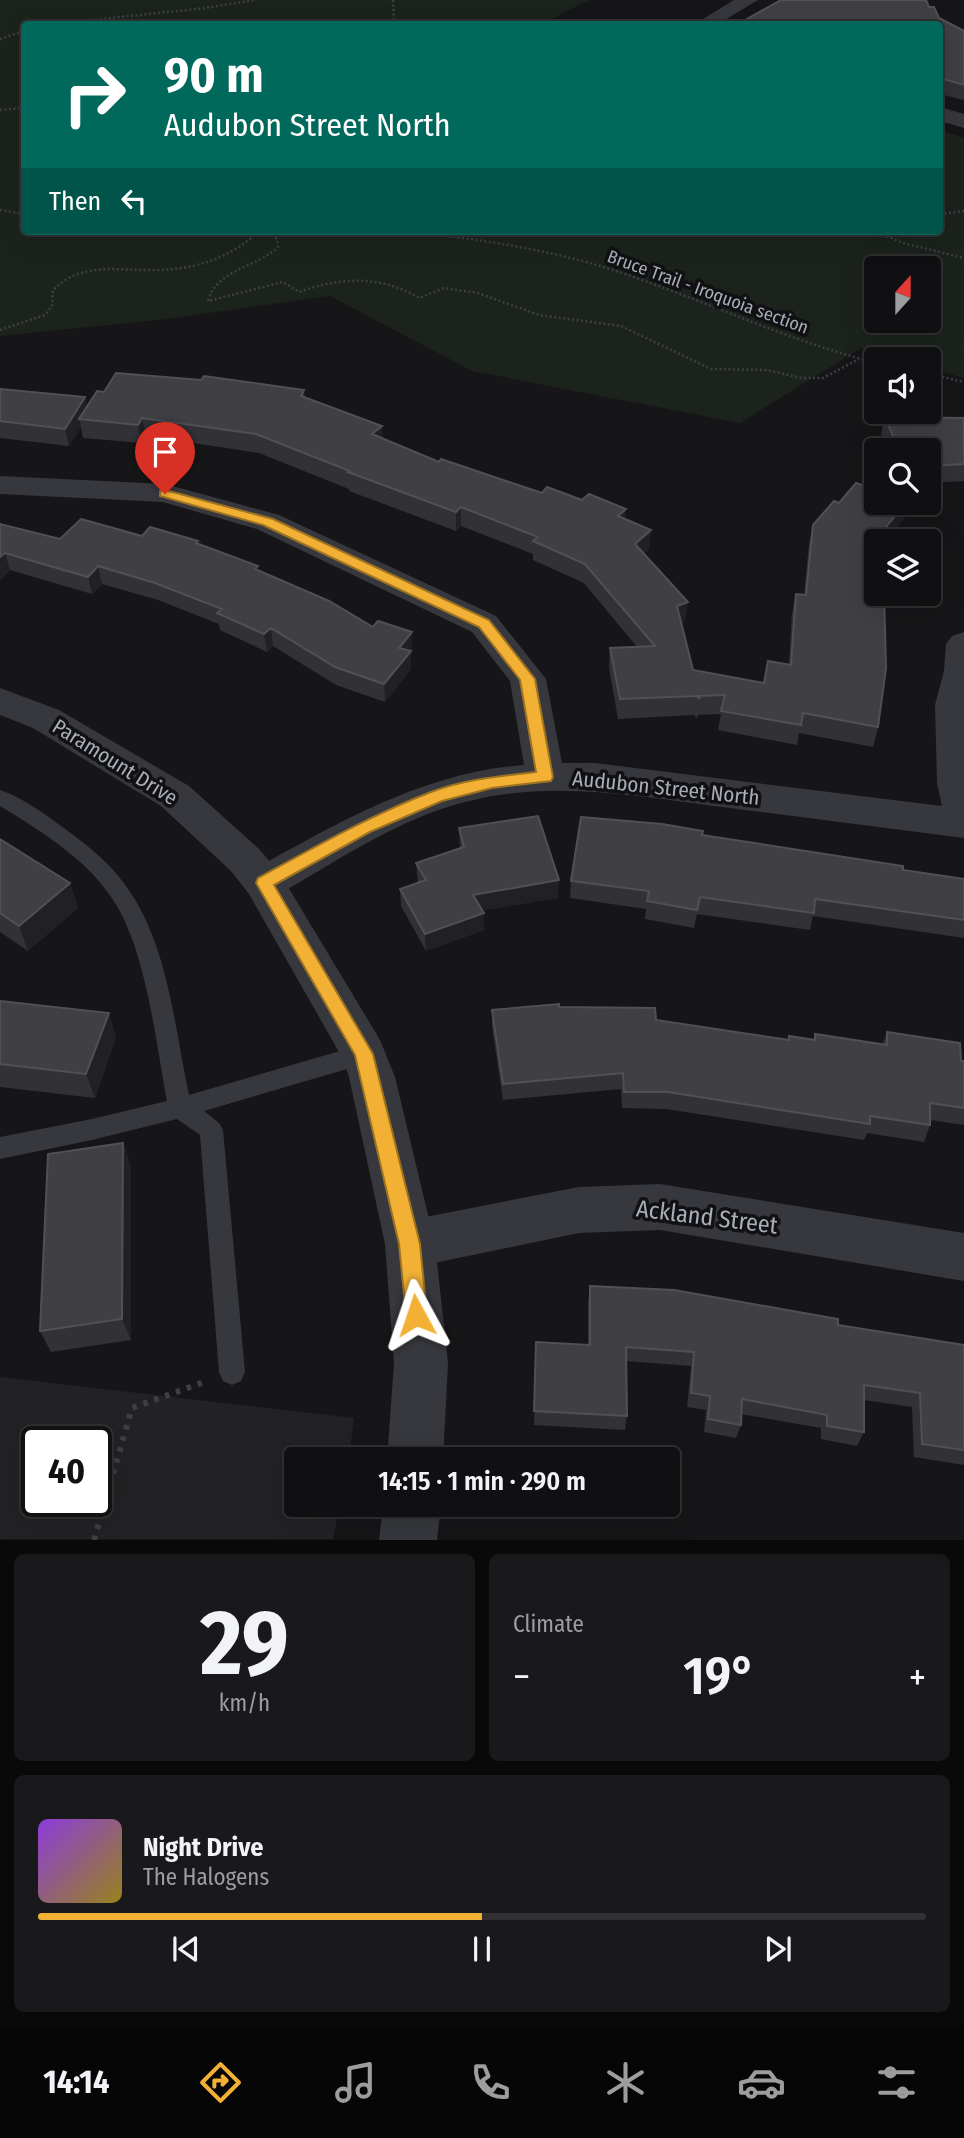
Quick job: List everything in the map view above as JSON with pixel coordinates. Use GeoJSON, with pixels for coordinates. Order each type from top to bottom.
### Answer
{"type":"FeatureCollection","features":[{"type":"Feature","properties":{"kind":"street"},"geometry":{"type":"LineString","coordinates":[[710,21],[748,0]]}},
{"type":"Feature","properties":{"kind":"street"},"geometry":{"type":"LineString","coordinates":[[943,115],[964,121]]}},
{"type":"Feature","properties":{"kind":"street"},"geometry":{"type":"LineString","coordinates":[[0,485],[165,494],[268,522],[484,624],[528,679],[545,777]]}},
{"type":"Feature","properties":{"kind":"street"},"geometry":{"type":"LineString","coordinates":[[963,823],[962,803],[956,783],[954,705],[962,671],[964,644]]}},
{"type":"Feature","properties":{"kind":"street","name":"Paramount Drive"},"geometry":{"type":"LineString","coordinates":[[0,701],[46,719],[175,796],[245,860],[264,883],[364,1054],[410,1244],[421,1363],[416,1447]]}},
{"type":"Feature","properties":{"kind":"street","name":"Audubon Street North"},"geometry":{"type":"LineString","coordinates":[[264,883],[364,828],[438,796],[492,782],[545,777],[595,777],[963,823]]}},
{"type":"Feature","properties":{"kind":"street","name":"Ackland Street"},"geometry":{"type":"LineString","coordinates":[[410,1244],[579,1210],[660,1207],[964,1257]]}},
{"type":"Feature","properties":{"kind":"street"},"geometry":{"type":"LineString","coordinates":[[408,1539],[411,1517]]}},
{"type":"Feature","properties":{"kind":"lane"},"geometry":{"type":"LineString","coordinates":[[0,797],[73,845],[114,885],[126,902],[150,963],[180,1108],[211,1130],[232,1372]]}},
{"type":"Feature","properties":{"kind":"lane"},"geometry":{"type":"LineString","coordinates":[[0,1148],[57,1139],[180,1108],[364,1054]]}},
{"type":"Feature","properties":{"kind":"path"},"geometry":{"type":"LineString","coordinates":[[77,21],[178,13],[255,0]]}},
{"type":"Feature","properties":{"kind":"path"},"geometry":{"type":"LineString","coordinates":[[393,0],[394,21]]}},
{"type":"Feature","properties":{"kind":"path"},"geometry":{"type":"LineString","coordinates":[[0,39],[21,32]]}},
{"type":"Feature","properties":{"kind":"path"},"geometry":{"type":"LineString","coordinates":[[0,110],[21,108]]}},
{"type":"Feature","properties":{"kind":"path"},"geometry":{"type":"LineString","coordinates":[[0,210],[21,214]]}},
{"type":"Feature","properties":{"kind":"path"},"geometry":{"type":"LineString","coordinates":[[943,214],[964,211]]}},
{"type":"Feature","properties":{"kind":"path"},"geometry":{"type":"LineString","coordinates":[[0,330],[19,326],[50,311],[53,290],[66,277],[91,270],[169,270],[203,262],[242,248],[255,235]]}},
{"type":"Feature","properties":{"kind":"path"},"geometry":{"type":"LineString","coordinates":[[274,235],[278,247],[271,257],[229,275],[212,288],[208,301],[283,282],[299,292],[319,284],[380,280],[419,298],[444,288],[478,293],[539,316],[621,326],[711,369],[767,370],[801,378],[822,378],[859,359]]}},
{"type":"Feature","properties":{"kind":"path","name":"Bruce Trail - Iroquoia section"},"geometry":{"type":"LineString","coordinates":[[439,235],[583,262],[643,280],[803,343],[864,360]]}},
{"type":"Feature","properties":{"kind":"path"},"geometry":{"type":"LineString","coordinates":[[884,235],[904,243],[964,258]]}},
{"type":"Feature","properties":{"kind":"path"},"geometry":{"type":"LineString","coordinates":[[941,377],[964,382]]}},
{"type":"Feature","properties":{"kind":"path"},"geometry":{"type":"LineString","coordinates":[[94,1539],[132,1408],[232,1372]]}},
{"type":"Feature","properties":{"kind":"shaded area"},"geometry":{"type":"Polygon","coordinates":[[[0,0],[590,0],[547,21],[21,21],[21,235],[943,235],[943,131],[964,138],[964,378],[941,371],[941,347],[864,347],[740,423],[472,371],[330,296],[158,320],[0,336],[0,0]]]}},
{"type":"Feature","properties":{"kind":"shaded area"},"geometry":{"type":"Polygon","coordinates":[[[0,1377],[354,1418],[350,1447],[284,1447],[284,1517],[338,1517],[333,1539],[0,1539],[0,1377]]]}},
{"type":"Feature","properties":{"kind":"building"},"geometry":{"type":"Polygon","coordinates":[[[781,0],[926,0],[929,7],[934,7],[939,18],[964,31],[964,85],[943,79],[943,21],[743,21],[781,0]]]}},
{"type":"Feature","properties":{"kind":"building"},"geometry":{"type":"Polygon","coordinates":[[[116,373],[201,380],[204,376],[304,390],[301,396],[382,426],[372,434],[439,462],[441,459],[542,493],[547,487],[582,500],[589,494],[626,509],[618,516],[651,530],[635,544],[688,602],[677,606],[693,670],[764,683],[768,661],[791,665],[796,594],[806,595],[813,525],[834,501],[839,503],[856,483],[864,486],[864,515],[896,515],[887,529],[864,529],[864,606],[884,606],[886,668],[878,727],[803,713],[801,725],[721,711],[725,695],[699,696],[700,699],[697,696],[620,699],[610,648],[655,646],[585,564],[533,541],[538,537],[461,507],[456,512],[256,434],[142,418],[138,425],[79,419],[97,391],[104,392],[116,373]]]}},
{"type":"Feature","properties":{"kind":"building"},"geometry":{"type":"Polygon","coordinates":[[[0,389],[85,397],[65,429],[0,421],[0,389]]]}},
{"type":"Feature","properties":{"kind":"building"},"geometry":{"type":"Polygon","coordinates":[[[941,418],[964,418],[964,464],[941,465],[941,438],[894,438],[888,424],[941,424],[941,418]]]}},
{"type":"Feature","properties":{"kind":"building"},"geometry":{"type":"Polygon","coordinates":[[[81,519],[142,536],[150,527],[198,541],[196,543],[258,566],[255,569],[329,601],[373,627],[378,621],[412,632],[399,648],[411,651],[384,684],[335,667],[271,628],[264,634],[217,613],[222,609],[155,583],[98,566],[88,577],[5,553],[0,557],[0,524],[60,539],[81,519]]]}},
{"type":"Feature","properties":{"kind":"building"},"geometry":{"type":"Polygon","coordinates":[[[538,816],[559,880],[473,895],[484,913],[425,934],[400,889],[426,880],[416,863],[464,847],[459,828],[538,816]]]}},
{"type":"Feature","properties":{"kind":"building"},"geometry":{"type":"Polygon","coordinates":[[[581,817],[662,824],[703,831],[702,835],[903,866],[903,870],[964,879],[964,920],[815,899],[814,913],[700,897],[697,910],[647,901],[649,891],[571,881],[581,817]]]}},
{"type":"Feature","properties":{"kind":"building"},"geometry":{"type":"Polygon","coordinates":[[[0,839],[70,883],[19,926],[0,913],[0,839]]]}},
{"type":"Feature","properties":{"kind":"building"},"geometry":{"type":"Polygon","coordinates":[[[0,1001],[109,1013],[86,1074],[0,1064],[0,1001]]]}},
{"type":"Feature","properties":{"kind":"building"},"geometry":{"type":"Polygon","coordinates":[[[559,1004],[559,1007],[655,1008],[656,1020],[789,1040],[789,1036],[815,1040],[815,1034],[887,1045],[887,1032],[960,1043],[961,1061],[964,1061],[964,1108],[930,1103],[930,1125],[870,1116],[870,1124],[668,1092],[624,1092],[623,1073],[503,1084],[492,1010],[559,1004]]]}},
{"type":"Feature","properties":{"kind":"building"},"geometry":{"type":"Polygon","coordinates":[[[123,1143],[122,1319],[40,1331],[48,1154],[123,1143]]]}},
{"type":"Feature","properties":{"kind":"building"},"geometry":{"type":"Polygon","coordinates":[[[590,1286],[674,1290],[838,1319],[838,1325],[964,1345],[964,1450],[922,1444],[920,1393],[864,1385],[864,1432],[827,1426],[827,1415],[742,1399],[741,1425],[708,1419],[710,1396],[691,1393],[694,1352],[626,1347],[627,1416],[534,1411],[536,1342],[590,1345],[590,1286]]]}},
{"type":"Feature","properties":{"kind":"route"},"geometry":{"type":"LineString","coordinates":[[165,494],[268,522],[484,624],[528,679],[545,777],[492,782],[438,796],[364,828],[264,883],[315,966],[364,1054],[372,1077],[410,1244],[416,1315]]}}]}
